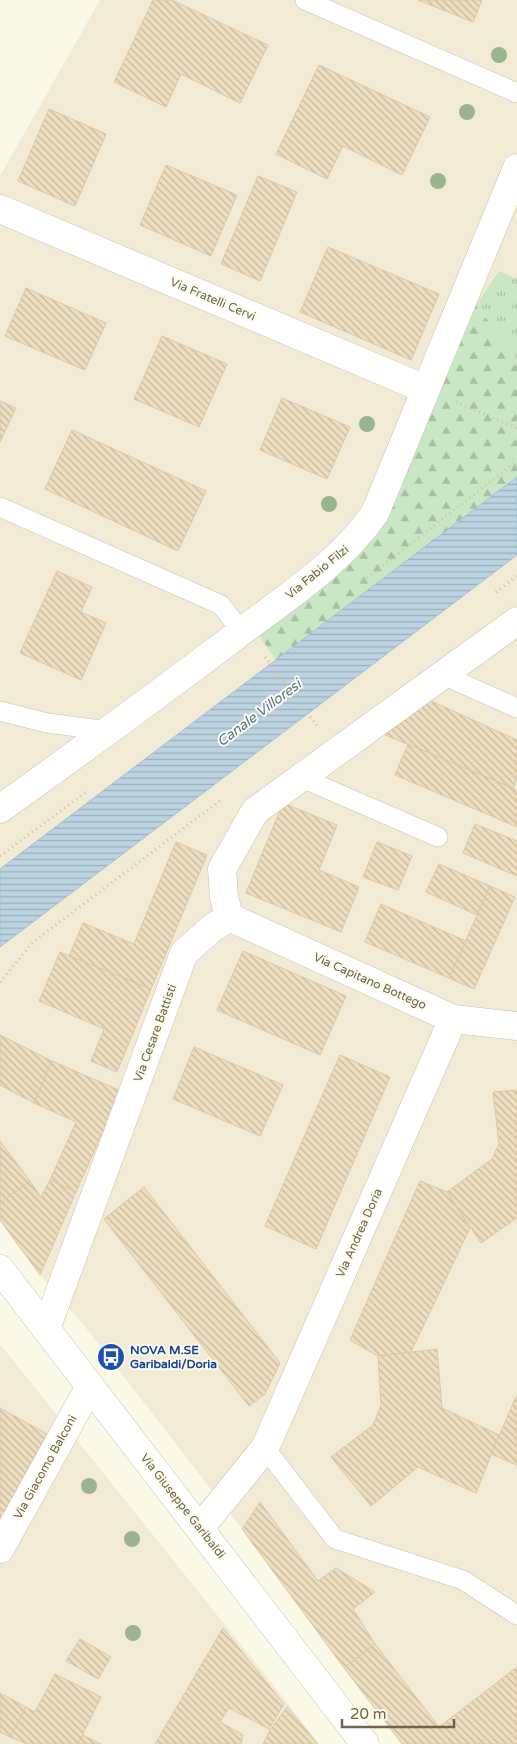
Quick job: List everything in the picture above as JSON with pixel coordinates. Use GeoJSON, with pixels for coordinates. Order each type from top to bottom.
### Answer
{"type":"FeatureCollection","features":[{"type":"Feature","properties":{"kind":"street","name":"Via Fabio Filzi"},"geometry":{"type":"LineString","coordinates":[[0,809],[241,631],[346,550],[362,532],[375,513],[517,168]]}},
{"type":"Feature","properties":{"kind":"street","name":"Via Fratelli Cervi"},"geometry":{"type":"LineString","coordinates":[[0,209],[425,389]]}},
{"type":"Feature","properties":{"kind":"street"},"geometry":{"type":"LineString","coordinates":[[229,917],[224,897],[222,869],[255,811],[517,621]]}},
{"type":"Feature","properties":{"kind":"street","name":"Via Capitano Bottego"},"geometry":{"type":"LineString","coordinates":[[229,917],[453,1019],[517,1026]]}},
{"type":"Feature","properties":{"kind":"street","name":"Via Cesare Battisti"},"geometry":{"type":"LineString","coordinates":[[46,1329],[184,953],[211,929],[229,917]]}},
{"type":"Feature","properties":{"kind":"street","name":"Via Andrea Doria"},"geometry":{"type":"LineString","coordinates":[[200,1528],[265,1448],[453,1019]]}},
{"type":"Feature","properties":{"kind":"street","name":"Via Giuseppe Garibaldi"},"geometry":{"type":"LineString","coordinates":[[0,1269],[365,1744]]}},
{"type":"Feature","properties":{"kind":"street","name":"Via Giacomo Balconi"},"geometry":{"type":"LineString","coordinates":[[0,1549],[90,1386]]}},
{"type":"Feature","properties":{"kind":"lane"},"geometry":{"type":"LineString","coordinates":[[305,0],[517,93]]}},
{"type":"Feature","properties":{"kind":"lane"},"geometry":{"type":"LineString","coordinates":[[0,507],[221,605],[241,631]]}},
{"type":"Feature","properties":{"kind":"lane"},"geometry":{"type":"LineString","coordinates":[[442,675],[517,708]]}},
{"type":"Feature","properties":{"kind":"lane"},"geometry":{"type":"LineString","coordinates":[[0,711],[47,723],[108,731]]}},
{"type":"Feature","properties":{"kind":"lane"},"geometry":{"type":"LineString","coordinates":[[302,778],[438,837]]}},
{"type":"Feature","properties":{"kind":"lane"},"geometry":{"type":"LineString","coordinates":[[265,1448],[335,1539],[463,1580],[517,1615]]}},
{"type":"Feature","properties":{"kind":"path"},"geometry":{"type":"LineString","coordinates":[[425,389],[517,428]]}},
{"type":"Feature","properties":{"kind":"path"},"geometry":{"type":"LineString","coordinates":[[360,584],[517,462]]}},
{"type":"Feature","properties":{"kind":"path"},"geometry":{"type":"LineString","coordinates":[[273,651],[265,658],[318,727],[310,733]]}},
{"type":"Feature","properties":{"kind":"path"},"geometry":{"type":"LineString","coordinates":[[0,982],[33,942],[223,799]]}},
{"type":"Feature","properties":{"kind":"shaded area"},"geometry":{"type":"Polygon","coordinates":[[[100,0],[517,0],[517,1744],[402,1744],[242,1529],[86,1328],[40,1275],[0,1220],[0,176],[100,0]]]}},
{"type":"Feature","properties":{"kind":"shaded area"},"geometry":{"type":"Polygon","coordinates":[[[0,1344],[282,1696],[319,1744],[0,1744],[0,1344]]]}},
{"type":"Feature","properties":{"kind":"green space"},"geometry":{"type":"Polygon","coordinates":[[[499,271],[517,279],[517,359],[476,305],[499,271]]]}},
{"type":"Feature","properties":{"kind":"green space"},"geometry":{"type":"Polygon","coordinates":[[[476,305],[517,359],[517,477],[276,660],[256,631],[377,536],[476,305]]]}},
{"type":"Feature","properties":{"kind":"water","name":"Canale Villoresi"},"geometry":{"type":"Polygon","coordinates":[[[517,477],[517,555],[0,947],[0,869],[517,477]]]}},
{"type":"Feature","properties":{"kind":"building"},"geometry":{"type":"Polygon","coordinates":[[[153,0],[172,0],[268,45],[240,103],[181,74],[166,107],[114,82],[153,0]]]}},
{"type":"Feature","properties":{"kind":"building"},"geometry":{"type":"Polygon","coordinates":[[[418,0],[482,0],[473,22],[418,0]]]}},
{"type":"Feature","properties":{"kind":"building"},"geometry":{"type":"Polygon","coordinates":[[[319,65],[430,117],[402,175],[343,146],[327,179],[276,154],[319,65]]]}},
{"type":"Feature","properties":{"kind":"building"},"geometry":{"type":"Polygon","coordinates":[[[49,109],[106,134],[75,206],[18,181],[49,109]]]}},
{"type":"Feature","properties":{"kind":"building"},"geometry":{"type":"Polygon","coordinates":[[[166,165],[237,195],[211,256],[140,225],[166,165]]]}},
{"type":"Feature","properties":{"kind":"building"},"geometry":{"type":"Polygon","coordinates":[[[258,176],[297,192],[260,281],[221,264],[258,176]]]}},
{"type":"Feature","properties":{"kind":"building"},"geometry":{"type":"Polygon","coordinates":[[[328,247],[439,294],[411,360],[300,312],[328,247]]]}},
{"type":"Feature","properties":{"kind":"building"},"geometry":{"type":"Polygon","coordinates":[[[26,288],[106,323],[85,370],[5,336],[26,288]]]}},
{"type":"Feature","properties":{"kind":"building"},"geometry":{"type":"Polygon","coordinates":[[[162,336],[227,364],[199,427],[134,399],[162,336]]]}},
{"type":"Feature","properties":{"kind":"building"},"geometry":{"type":"Polygon","coordinates":[[[282,398],[350,427],[327,479],[260,450],[282,398]]]}},
{"type":"Feature","properties":{"kind":"building"},"geometry":{"type":"Polygon","coordinates":[[[0,401],[16,408],[0,442],[0,401]]]}},
{"type":"Feature","properties":{"kind":"building"},"geometry":{"type":"Polygon","coordinates":[[[72,430],[206,491],[178,551],[45,489],[72,430]]]}},
{"type":"Feature","properties":{"kind":"building"},"geometry":{"type":"Polygon","coordinates":[[[57,571],[92,587],[81,612],[106,623],[81,680],[20,653],[57,571]]]}},
{"type":"Feature","properties":{"kind":"building"},"geometry":{"type":"Polygon","coordinates":[[[429,700],[517,740],[517,778],[513,788],[385,735],[429,700]]]}},
{"type":"Feature","properties":{"kind":"building"},"geometry":{"type":"Polygon","coordinates":[[[408,744],[517,790],[517,827],[395,775],[408,744]]]}},
{"type":"Feature","properties":{"kind":"building"},"geometry":{"type":"Polygon","coordinates":[[[283,803],[337,825],[319,870],[359,887],[341,932],[246,893],[283,803]]]}},
{"type":"Feature","properties":{"kind":"building"},"geometry":{"type":"Polygon","coordinates":[[[475,824],[517,841],[517,876],[463,853],[475,824]]]}},
{"type":"Feature","properties":{"kind":"building"},"geometry":{"type":"Polygon","coordinates":[[[176,842],[207,855],[151,989],[69,956],[83,923],[134,944],[176,842]]]}},
{"type":"Feature","properties":{"kind":"building"},"geometry":{"type":"Polygon","coordinates":[[[377,842],[412,856],[398,890],[363,877],[377,842]]]}},
{"type":"Feature","properties":{"kind":"building"},"geometry":{"type":"Polygon","coordinates":[[[439,864],[490,886],[477,915],[426,892],[439,864]]]}},
{"type":"Feature","properties":{"kind":"building"},"geometry":{"type":"Polygon","coordinates":[[[490,886],[515,897],[474,989],[449,978],[490,886]]]}},
{"type":"Feature","properties":{"kind":"building"},"geometry":{"type":"Polygon","coordinates":[[[381,904],[466,941],[449,978],[365,942],[381,904]]]}},
{"type":"Feature","properties":{"kind":"building"},"geometry":{"type":"Polygon","coordinates":[[[243,951],[346,996],[320,1055],[217,1010],[243,951]]]}},
{"type":"Feature","properties":{"kind":"building"},"geometry":{"type":"Polygon","coordinates":[[[60,952],[151,989],[117,1072],[91,1061],[104,1029],[39,1001],[60,952]]]}},
{"type":"Feature","properties":{"kind":"building"},"geometry":{"type":"Polygon","coordinates":[[[0,1035],[52,1061],[34,1103],[0,1085],[0,1035]]]}},
{"type":"Feature","properties":{"kind":"building"},"geometry":{"type":"Polygon","coordinates":[[[194,1047],[283,1085],[260,1136],[173,1099],[194,1047]]]}},
{"type":"Feature","properties":{"kind":"building"},"geometry":{"type":"Polygon","coordinates":[[[340,1055],[390,1077],[316,1249],[265,1226],[340,1055]]]}},
{"type":"Feature","properties":{"kind":"building"},"geometry":{"type":"Polygon","coordinates":[[[52,1061],[121,1091],[76,1192],[50,1180],[76,1122],[34,1103],[52,1061]]]}},
{"type":"Feature","properties":{"kind":"building"},"geometry":{"type":"Polygon","coordinates":[[[517,1090],[517,1218],[481,1243],[447,1192],[492,1159],[499,1144],[493,1092],[517,1090]]]}},
{"type":"Feature","properties":{"kind":"building"},"geometry":{"type":"Polygon","coordinates":[[[0,1141],[30,1181],[0,1203],[0,1141]]]}},
{"type":"Feature","properties":{"kind":"building"},"geometry":{"type":"Polygon","coordinates":[[[50,1180],[76,1192],[40,1275],[0,1220],[0,1203],[30,1181],[41,1197],[50,1180]]]}},
{"type":"Feature","properties":{"kind":"building"},"geometry":{"type":"Polygon","coordinates":[[[420,1181],[447,1192],[470,1228],[411,1352],[378,1356],[350,1340],[420,1181]]]}},
{"type":"Feature","properties":{"kind":"building"},"geometry":{"type":"Polygon","coordinates":[[[144,1187],[280,1363],[265,1394],[249,1406],[104,1219],[144,1187]]]}},
{"type":"Feature","properties":{"kind":"building"},"geometry":{"type":"Polygon","coordinates":[[[437,1349],[442,1408],[499,1435],[476,1493],[418,1467],[371,1506],[331,1457],[373,1425],[381,1405],[378,1356],[437,1349]]]}},
{"type":"Feature","properties":{"kind":"building"},"geometry":{"type":"Polygon","coordinates":[[[517,1395],[517,1465],[491,1454],[517,1395]]]}},
{"type":"Feature","properties":{"kind":"building"},"geometry":{"type":"Polygon","coordinates":[[[0,1408],[47,1434],[0,1520],[0,1408]]]}},
{"type":"Feature","properties":{"kind":"building"},"geometry":{"type":"Polygon","coordinates":[[[260,1502],[318,1581],[336,1568],[375,1592],[353,1609],[375,1644],[344,1668],[242,1529],[260,1502]]]}},
{"type":"Feature","properties":{"kind":"building"},"geometry":{"type":"Polygon","coordinates":[[[223,1628],[284,1704],[269,1729],[229,1708],[220,1722],[243,1735],[241,1744],[155,1744],[223,1628]]]}},
{"type":"Feature","properties":{"kind":"building"},"geometry":{"type":"Polygon","coordinates":[[[80,1639],[111,1657],[98,1679],[66,1661],[80,1639]]]}},
{"type":"Feature","properties":{"kind":"building"},"geometry":{"type":"Polygon","coordinates":[[[375,1644],[452,1744],[402,1744],[344,1668],[375,1644]]]}},
{"type":"Feature","properties":{"kind":"building"},"geometry":{"type":"Polygon","coordinates":[[[517,1667],[517,1744],[490,1744],[486,1738],[478,1744],[452,1744],[439,1727],[517,1667]]]}},
{"type":"Feature","properties":{"kind":"building"},"geometry":{"type":"Polygon","coordinates":[[[55,1674],[101,1697],[78,1744],[27,1744],[10,1737],[26,1707],[35,1712],[55,1674]]]}},
{"type":"Feature","properties":{"kind":"building"},"geometry":{"type":"Polygon","coordinates":[[[0,1693],[26,1707],[10,1737],[0,1732],[0,1693]]]}},
{"type":"Feature","properties":{"kind":"building"},"geometry":{"type":"Polygon","coordinates":[[[287,1707],[318,1744],[263,1744],[270,1730],[287,1707]]]}},
{"type":"Feature","properties":{"kind":"building"},"geometry":{"type":"Polygon","coordinates":[[[83,1735],[101,1744],[78,1744],[83,1735]]]}},
{"type":"Feature","properties":{"kind":"building"},"geometry":{"type":"Polygon","coordinates":[[[486,1738],[490,1744],[478,1744],[486,1738]]]}},
{"type":"Feature","properties":{"kind":"place","name":"NOVA M.SE Garibaldi/Doria"},"geometry":{"type":"Point","coordinates":[111,1357]}}]}
